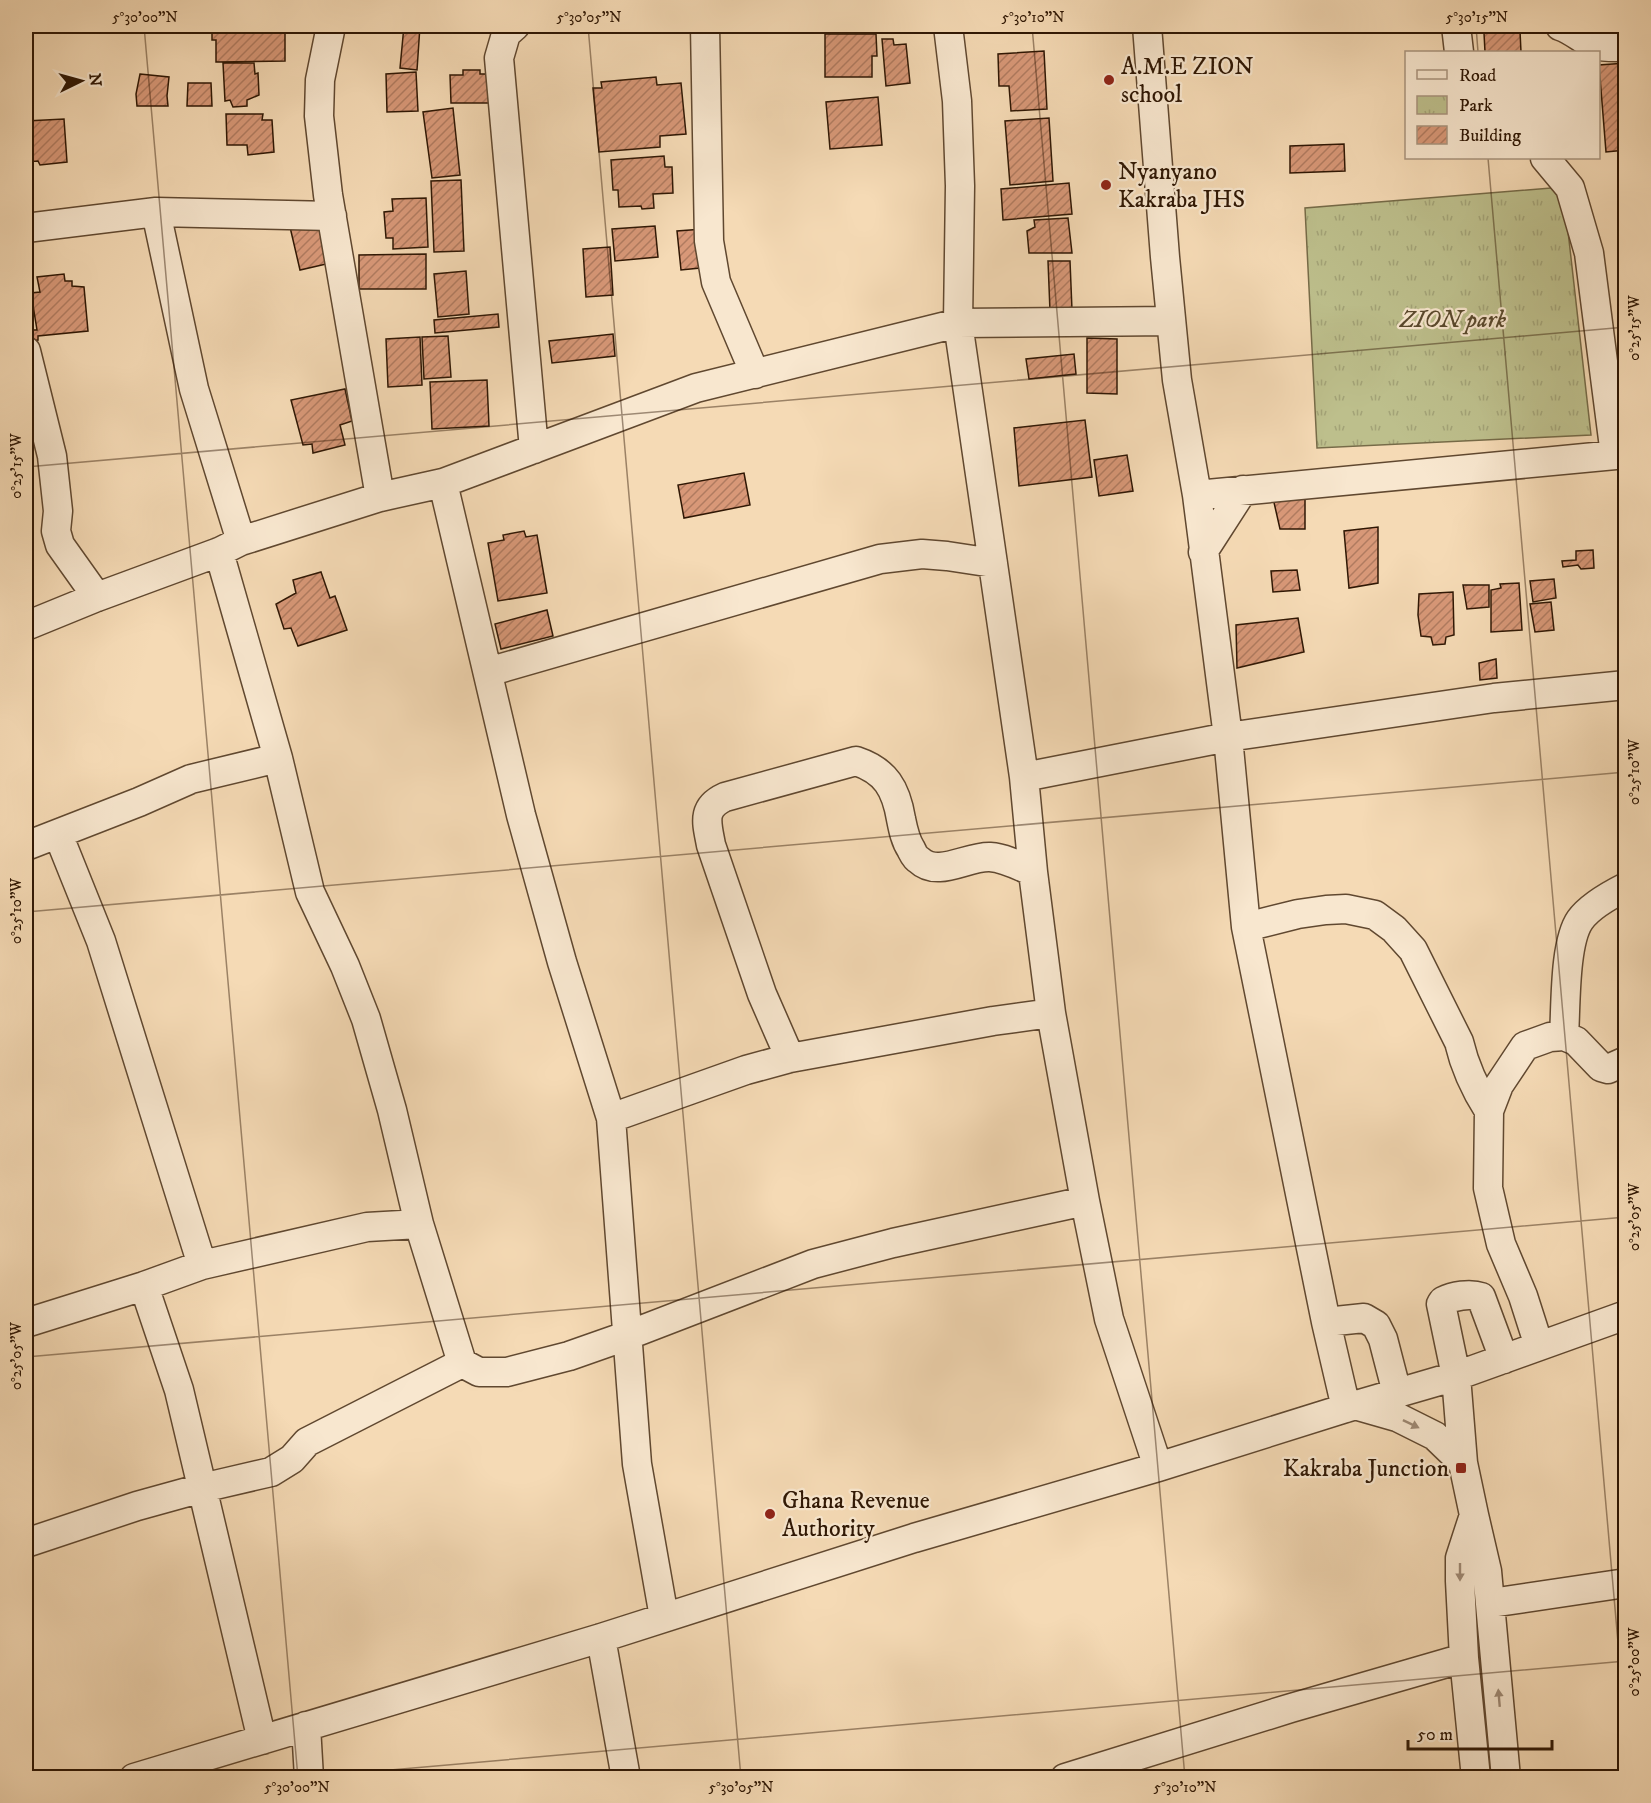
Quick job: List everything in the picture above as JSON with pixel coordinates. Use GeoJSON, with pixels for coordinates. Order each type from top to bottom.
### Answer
{"type":"FeatureCollection","features":[{"type":"Feature","properties":{"kind":"street"},"geometry":{"type":"LineString","coordinates":[[332,26],[320,80],[319,116],[332,216],[380,496]]}},
{"type":"Feature","properties":{"kind":"street"},"geometry":{"type":"LineString","coordinates":[[515,26],[506,34],[499,58],[534,449]]}},
{"type":"Feature","properties":{"kind":"street"},"geometry":{"type":"LineString","coordinates":[[705,26],[709,241],[716,282],[755,374]]}},
{"type":"Feature","properties":{"kind":"street"},"geometry":{"type":"LineString","coordinates":[[948,26],[957,101],[960,175],[958,323],[1024,777],[1033,872],[1051,1013],[1085,1201],[1110,1319],[1158,1467]]}},
{"type":"Feature","properties":{"kind":"street"},"geometry":{"type":"LineString","coordinates":[[1147,26],[1177,380],[1197,495],[1228,737],[1246,927],[1326,1322],[1350,1407]]}},
{"type":"Feature","properties":{"kind":"street"},"geometry":{"type":"LineString","coordinates":[[1456,26],[1459,51]]}},
{"type":"Feature","properties":{"kind":"street"},"geometry":{"type":"LineString","coordinates":[[1560,26],[1569,28],[1594,45],[1626,46]]}},
{"type":"Feature","properties":{"kind":"street"},"geometry":{"type":"LineString","coordinates":[[1197,495],[1620,454],[1589,253],[1570,188],[1546,159]]}},
{"type":"Feature","properties":{"kind":"street"},"geometry":{"type":"LineString","coordinates":[[26,228],[156,212],[332,216]]}},
{"type":"Feature","properties":{"kind":"street"},"geometry":{"type":"LineString","coordinates":[[156,212],[230,547],[310,891],[345,966],[366,1019],[392,1110],[419,1224],[462,1364],[479,1372],[507,1372],[569,1356],[813,1264],[893,1243],[1085,1201]]}},
{"type":"Feature","properties":{"kind":"street"},"geometry":{"type":"LineString","coordinates":[[26,626],[230,547],[380,496],[443,483],[696,388],[958,323],[1171,321]]}},
{"type":"Feature","properties":{"kind":"street"},"geometry":{"type":"LineString","coordinates":[[26,351],[52,456],[58,511],[56,531],[60,545],[97,597]]}},
{"type":"Feature","properties":{"kind":"street"},"geometry":{"type":"LineString","coordinates":[[443,483],[521,815],[562,962],[611,1118],[637,1464],[664,1617]]}},
{"type":"Feature","properties":{"kind":"street"},"geometry":{"type":"LineString","coordinates":[[1203,552],[1243,490]]}},
{"type":"Feature","properties":{"kind":"street"},"geometry":{"type":"LineString","coordinates":[[488,672],[880,559],[922,554],[947,555],[993,563]]}},
{"type":"Feature","properties":{"kind":"street"},"geometry":{"type":"LineString","coordinates":[[1024,777],[1228,737],[1494,698],[1626,685]]}},
{"type":"Feature","properties":{"kind":"street"},"geometry":{"type":"LineString","coordinates":[[26,846],[191,779],[278,758]]}},
{"type":"Feature","properties":{"kind":"street"},"geometry":{"type":"LineString","coordinates":[[790,1058],[762,994],[711,845],[707,825],[709,810],[713,802],[725,796],[856,761],[876,771],[888,781],[898,800],[906,843],[918,860],[927,866],[941,868],[976,858],[990,857],[1033,872]]}},
{"type":"Feature","properties":{"kind":"street"},"geometry":{"type":"LineString","coordinates":[[58,834],[101,940],[202,1265]]}},
{"type":"Feature","properties":{"kind":"street"},"geometry":{"type":"LineString","coordinates":[[1564,1036],[1569,966],[1572,940],[1576,930],[1580,921],[1593,908],[1626,887]]}},
{"type":"Feature","properties":{"kind":"street"},"geometry":{"type":"LineString","coordinates":[[1246,927],[1298,914],[1346,909],[1375,915],[1394,929],[1413,950],[1459,1042],[1474,1088],[1489,1111]]}},
{"type":"Feature","properties":{"kind":"street"},"geometry":{"type":"LineString","coordinates":[[611,1118],[746,1070],[790,1058],[982,1023],[1051,1013]]}},
{"type":"Feature","properties":{"kind":"street"},"geometry":{"type":"LineString","coordinates":[[1539,1346],[1523,1296],[1501,1244],[1488,1188],[1489,1111],[1499,1085],[1525,1046],[1550,1037],[1564,1036],[1576,1041],[1601,1067],[1608,1069],[1626,1061]]}},
{"type":"Feature","properties":{"kind":"street"},"geometry":{"type":"LineString","coordinates":[[26,1323],[202,1265],[367,1227],[419,1224]]}},
{"type":"Feature","properties":{"kind":"street"},"geometry":{"type":"LineString","coordinates":[[144,1286],[179,1390],[262,1740]]}},
{"type":"Feature","properties":{"kind":"street"},"geometry":{"type":"LineString","coordinates":[[1504,1359],[1481,1297],[1473,1294],[1447,1299],[1441,1304],[1456,1376],[1463,1463],[1487,1571],[1506,1778]]}},
{"type":"Feature","properties":{"kind":"street"},"geometry":{"type":"LineString","coordinates":[[134,1778],[601,1638],[914,1538],[1158,1467],[1456,1376],[1626,1315]]}},
{"type":"Feature","properties":{"kind":"street"},"geometry":{"type":"LineString","coordinates":[[1326,1322],[1364,1318],[1376,1325],[1383,1339],[1397,1393]]}},
{"type":"Feature","properties":{"kind":"street"},"geometry":{"type":"LineString","coordinates":[[26,1543],[137,1506],[271,1472],[292,1459],[307,1442],[462,1364]]}},
{"type":"Feature","properties":{"kind":"street"},"geometry":{"type":"LineString","coordinates":[[1350,1407],[1396,1417],[1435,1436],[1463,1463]]}},
{"type":"Feature","properties":{"kind":"street"},"geometry":{"type":"LineString","coordinates":[[1473,1515],[1460,1558],[1460,1581],[1464,1658],[1476,1778]]}},
{"type":"Feature","properties":{"kind":"street"},"geometry":{"type":"LineString","coordinates":[[1491,1603],[1626,1583]]}},
{"type":"Feature","properties":{"kind":"street"},"geometry":{"type":"LineString","coordinates":[[601,1638],[626,1778]]}},
{"type":"Feature","properties":{"kind":"street"},"geometry":{"type":"LineString","coordinates":[[1065,1778],[1291,1708],[1464,1658]]}},
{"type":"Feature","properties":{"kind":"street"},"geometry":{"type":"LineString","coordinates":[[306,1726],[309,1778]]}},
{"type":"Feature","properties":{"kind":"green space","name":"ZION park"},"geometry":{"type":"Polygon","coordinates":[[[1563,187],[1591,435],[1317,448],[1305,208],[1563,187]]]}},
{"type":"Feature","properties":{"kind":"building"},"geometry":{"type":"Polygon","coordinates":[[[404,26],[420,26],[417,70],[400,68],[404,26]]]}},
{"type":"Feature","properties":{"kind":"building"},"geometry":{"type":"Polygon","coordinates":[[[212,31],[285,32],[285,61],[216,62],[216,40],[212,40],[212,31]]]}},
{"type":"Feature","properties":{"kind":"building"},"geometry":{"type":"Polygon","coordinates":[[[1520,31],[1521,51],[1485,51],[1484,33],[1520,31]]]}},
{"type":"Feature","properties":{"kind":"building"},"geometry":{"type":"Polygon","coordinates":[[[825,34],[876,34],[877,56],[872,56],[872,77],[825,77],[825,34]]]}},
{"type":"Feature","properties":{"kind":"building"},"geometry":{"type":"Polygon","coordinates":[[[882,39],[893,39],[894,45],[906,44],[910,83],[886,86],[882,39]]]}},
{"type":"Feature","properties":{"kind":"building"},"geometry":{"type":"Polygon","coordinates":[[[1044,51],[1047,109],[1011,111],[1009,86],[999,86],[998,54],[1044,51]]]}},
{"type":"Feature","properties":{"kind":"building"},"geometry":{"type":"Polygon","coordinates":[[[223,63],[254,63],[255,74],[258,73],[259,95],[247,100],[247,106],[233,107],[230,100],[225,101],[223,63]]]}},
{"type":"Feature","properties":{"kind":"building"},"geometry":{"type":"Polygon","coordinates":[[[1626,63],[1626,150],[1606,152],[1600,65],[1626,63]]]}},
{"type":"Feature","properties":{"kind":"building"},"geometry":{"type":"Polygon","coordinates":[[[463,70],[480,70],[480,74],[490,74],[491,103],[451,103],[450,75],[463,75],[463,70]]]}},
{"type":"Feature","properties":{"kind":"building"},"geometry":{"type":"Polygon","coordinates":[[[416,72],[418,111],[387,112],[386,74],[416,72]]]}},
{"type":"Feature","properties":{"kind":"building"},"geometry":{"type":"Polygon","coordinates":[[[140,74],[169,77],[168,106],[137,106],[136,94],[140,74]]]}},
{"type":"Feature","properties":{"kind":"building"},"geometry":{"type":"Polygon","coordinates":[[[656,77],[657,85],[681,83],[686,134],[660,136],[660,147],[599,152],[593,88],[602,88],[601,82],[656,77]]]}},
{"type":"Feature","properties":{"kind":"building"},"geometry":{"type":"Polygon","coordinates":[[[188,83],[211,83],[212,106],[187,106],[188,83]]]}},
{"type":"Feature","properties":{"kind":"building"},"geometry":{"type":"Polygon","coordinates":[[[878,97],[882,145],[830,149],[826,102],[878,97]]]}},
{"type":"Feature","properties":{"kind":"building"},"geometry":{"type":"Polygon","coordinates":[[[453,108],[460,175],[432,178],[423,112],[453,108]]]}},
{"type":"Feature","properties":{"kind":"building"},"geometry":{"type":"Polygon","coordinates":[[[226,114],[263,114],[262,120],[272,120],[274,152],[248,155],[247,145],[227,145],[226,114]]]}},
{"type":"Feature","properties":{"kind":"building"},"geometry":{"type":"Polygon","coordinates":[[[1049,118],[1053,181],[1010,185],[1005,121],[1049,118]]]}},
{"type":"Feature","properties":{"kind":"building"},"geometry":{"type":"Polygon","coordinates":[[[64,119],[67,162],[40,165],[38,161],[26,162],[26,121],[64,119]]]}},
{"type":"Feature","properties":{"kind":"building"},"geometry":{"type":"Polygon","coordinates":[[[1344,144],[1345,171],[1290,173],[1290,146],[1344,144]]]}},
{"type":"Feature","properties":{"kind":"building"},"geometry":{"type":"Polygon","coordinates":[[[664,156],[665,167],[672,167],[673,193],[653,194],[654,208],[619,207],[618,190],[613,190],[611,160],[664,156]]]}},
{"type":"Feature","properties":{"kind":"building"},"geometry":{"type":"Polygon","coordinates":[[[461,180],[464,251],[434,252],[431,181],[461,180]]]}},
{"type":"Feature","properties":{"kind":"building"},"geometry":{"type":"Polygon","coordinates":[[[1069,183],[1072,214],[1003,220],[1001,189],[1069,183]]]}},
{"type":"Feature","properties":{"kind":"building"},"geometry":{"type":"Polygon","coordinates":[[[426,198],[428,247],[393,249],[393,238],[386,238],[384,212],[393,211],[392,199],[426,198]]]}},
{"type":"Feature","properties":{"kind":"building"},"geometry":{"type":"Polygon","coordinates":[[[1068,218],[1072,253],[1029,253],[1027,231],[1035,227],[1034,220],[1068,218]]]}},
{"type":"Feature","properties":{"kind":"building"},"geometry":{"type":"Polygon","coordinates":[[[325,219],[335,262],[300,270],[290,227],[325,219]]]}},
{"type":"Feature","properties":{"kind":"building"},"geometry":{"type":"Polygon","coordinates":[[[655,226],[658,257],[615,261],[612,229],[655,226]]]}},
{"type":"Feature","properties":{"kind":"building"},"geometry":{"type":"Polygon","coordinates":[[[703,229],[700,268],[681,270],[677,231],[703,229]]]}},
{"type":"Feature","properties":{"kind":"building"},"geometry":{"type":"Polygon","coordinates":[[[610,247],[613,295],[586,297],[583,249],[610,247]]]}},
{"type":"Feature","properties":{"kind":"building"},"geometry":{"type":"Polygon","coordinates":[[[426,254],[426,289],[359,289],[359,255],[426,254]]]}},
{"type":"Feature","properties":{"kind":"building"},"geometry":{"type":"Polygon","coordinates":[[[1048,261],[1070,261],[1072,310],[1050,311],[1048,261]]]}},
{"type":"Feature","properties":{"kind":"building"},"geometry":{"type":"Polygon","coordinates":[[[466,271],[469,314],[438,317],[434,274],[466,271]]]}},
{"type":"Feature","properties":{"kind":"building"},"geometry":{"type":"Polygon","coordinates":[[[64,274],[65,281],[72,281],[72,286],[84,287],[88,331],[38,336],[38,340],[32,341],[31,330],[37,330],[31,293],[40,292],[37,277],[64,274]]]}},
{"type":"Feature","properties":{"kind":"building"},"geometry":{"type":"Polygon","coordinates":[[[498,314],[499,327],[435,333],[434,320],[498,314]]]}},
{"type":"Feature","properties":{"kind":"building"},"geometry":{"type":"Polygon","coordinates":[[[613,334],[615,356],[552,363],[549,341],[613,334]]]}},
{"type":"Feature","properties":{"kind":"building"},"geometry":{"type":"Polygon","coordinates":[[[448,336],[451,377],[424,379],[422,337],[448,336]]]}},
{"type":"Feature","properties":{"kind":"building"},"geometry":{"type":"Polygon","coordinates":[[[420,337],[422,385],[388,387],[386,339],[420,337]]]}},
{"type":"Feature","properties":{"kind":"building"},"geometry":{"type":"Polygon","coordinates":[[[1087,338],[1117,339],[1117,394],[1087,393],[1087,338]]]}},
{"type":"Feature","properties":{"kind":"building"},"geometry":{"type":"Polygon","coordinates":[[[1074,354],[1076,374],[1029,379],[1026,359],[1074,354]]]}},
{"type":"Feature","properties":{"kind":"building"},"geometry":{"type":"Polygon","coordinates":[[[487,380],[489,426],[432,429],[430,382],[487,380]]]}},
{"type":"Feature","properties":{"kind":"building"},"geometry":{"type":"Polygon","coordinates":[[[345,389],[352,421],[340,425],[345,445],[313,453],[312,444],[303,445],[291,400],[345,389]]]}},
{"type":"Feature","properties":{"kind":"building"},"geometry":{"type":"Polygon","coordinates":[[[1085,420],[1092,477],[1019,486],[1014,428],[1085,420]]]}},
{"type":"Feature","properties":{"kind":"building"},"geometry":{"type":"Polygon","coordinates":[[[1127,455],[1133,491],[1099,496],[1094,460],[1127,455]]]}},
{"type":"Feature","properties":{"kind":"building"},"geometry":{"type":"Polygon","coordinates":[[[744,473],[750,505],[684,518],[678,485],[744,473]]]}},
{"type":"Feature","properties":{"kind":"building"},"geometry":{"type":"Polygon","coordinates":[[[1273,498],[1305,499],[1305,529],[1280,529],[1273,498]]]}},
{"type":"Feature","properties":{"kind":"building"},"geometry":{"type":"Polygon","coordinates":[[[1378,527],[1378,583],[1349,588],[1344,531],[1378,527]]]}},
{"type":"Feature","properties":{"kind":"building"},"geometry":{"type":"Polygon","coordinates":[[[524,531],[526,537],[537,535],[547,593],[498,601],[488,543],[504,540],[503,535],[524,531]]]}},
{"type":"Feature","properties":{"kind":"building"},"geometry":{"type":"Polygon","coordinates":[[[1593,550],[1594,568],[1581,569],[1578,565],[1563,567],[1562,561],[1576,560],[1576,551],[1593,550]]]}},
{"type":"Feature","properties":{"kind":"building"},"geometry":{"type":"Polygon","coordinates":[[[1297,570],[1300,590],[1273,592],[1271,571],[1297,570]]]}},
{"type":"Feature","properties":{"kind":"building"},"geometry":{"type":"Polygon","coordinates":[[[321,572],[330,598],[335,596],[347,630],[298,646],[291,628],[284,629],[276,604],[296,593],[293,580],[321,572]]]}},
{"type":"Feature","properties":{"kind":"building"},"geometry":{"type":"Polygon","coordinates":[[[1554,579],[1556,598],[1533,602],[1530,581],[1554,579]]]}},
{"type":"Feature","properties":{"kind":"building"},"geometry":{"type":"Polygon","coordinates":[[[1519,583],[1522,630],[1491,632],[1491,590],[1501,588],[1500,584],[1519,583]]]}},
{"type":"Feature","properties":{"kind":"building"},"geometry":{"type":"Polygon","coordinates":[[[1463,585],[1489,585],[1489,607],[1467,609],[1463,585]]]}},
{"type":"Feature","properties":{"kind":"building"},"geometry":{"type":"Polygon","coordinates":[[[1453,592],[1454,635],[1446,637],[1445,644],[1433,645],[1431,637],[1421,636],[1418,615],[1419,594],[1453,592]]]}},
{"type":"Feature","properties":{"kind":"building"},"geometry":{"type":"Polygon","coordinates":[[[1551,602],[1554,630],[1535,632],[1530,604],[1551,602]]]}},
{"type":"Feature","properties":{"kind":"building"},"geometry":{"type":"Polygon","coordinates":[[[547,610],[553,636],[501,649],[495,624],[547,610]]]}},
{"type":"Feature","properties":{"kind":"building"},"geometry":{"type":"Polygon","coordinates":[[[1298,618],[1304,652],[1237,668],[1236,625],[1298,618]]]}},
{"type":"Feature","properties":{"kind":"building"},"geometry":{"type":"Polygon","coordinates":[[[1496,659],[1497,678],[1480,680],[1479,663],[1496,659]]]}},
{"type":"Feature","properties":{"kind":"place","name":"A.M.E ZION school"},"geometry":{"type":"Point","coordinates":[1109,80]}},
{"type":"Feature","properties":{"kind":"place","name":"Nyanyano Kakraba JHS"},"geometry":{"type":"Point","coordinates":[1106,185]}},
{"type":"Feature","properties":{"kind":"place","name":"Kakraba Junction"},"geometry":{"type":"Point","coordinates":[1461,1468]}},
{"type":"Feature","properties":{"kind":"place","name":"Ghana Revenue Authority"},"geometry":{"type":"Point","coordinates":[770,1514]}}]}
